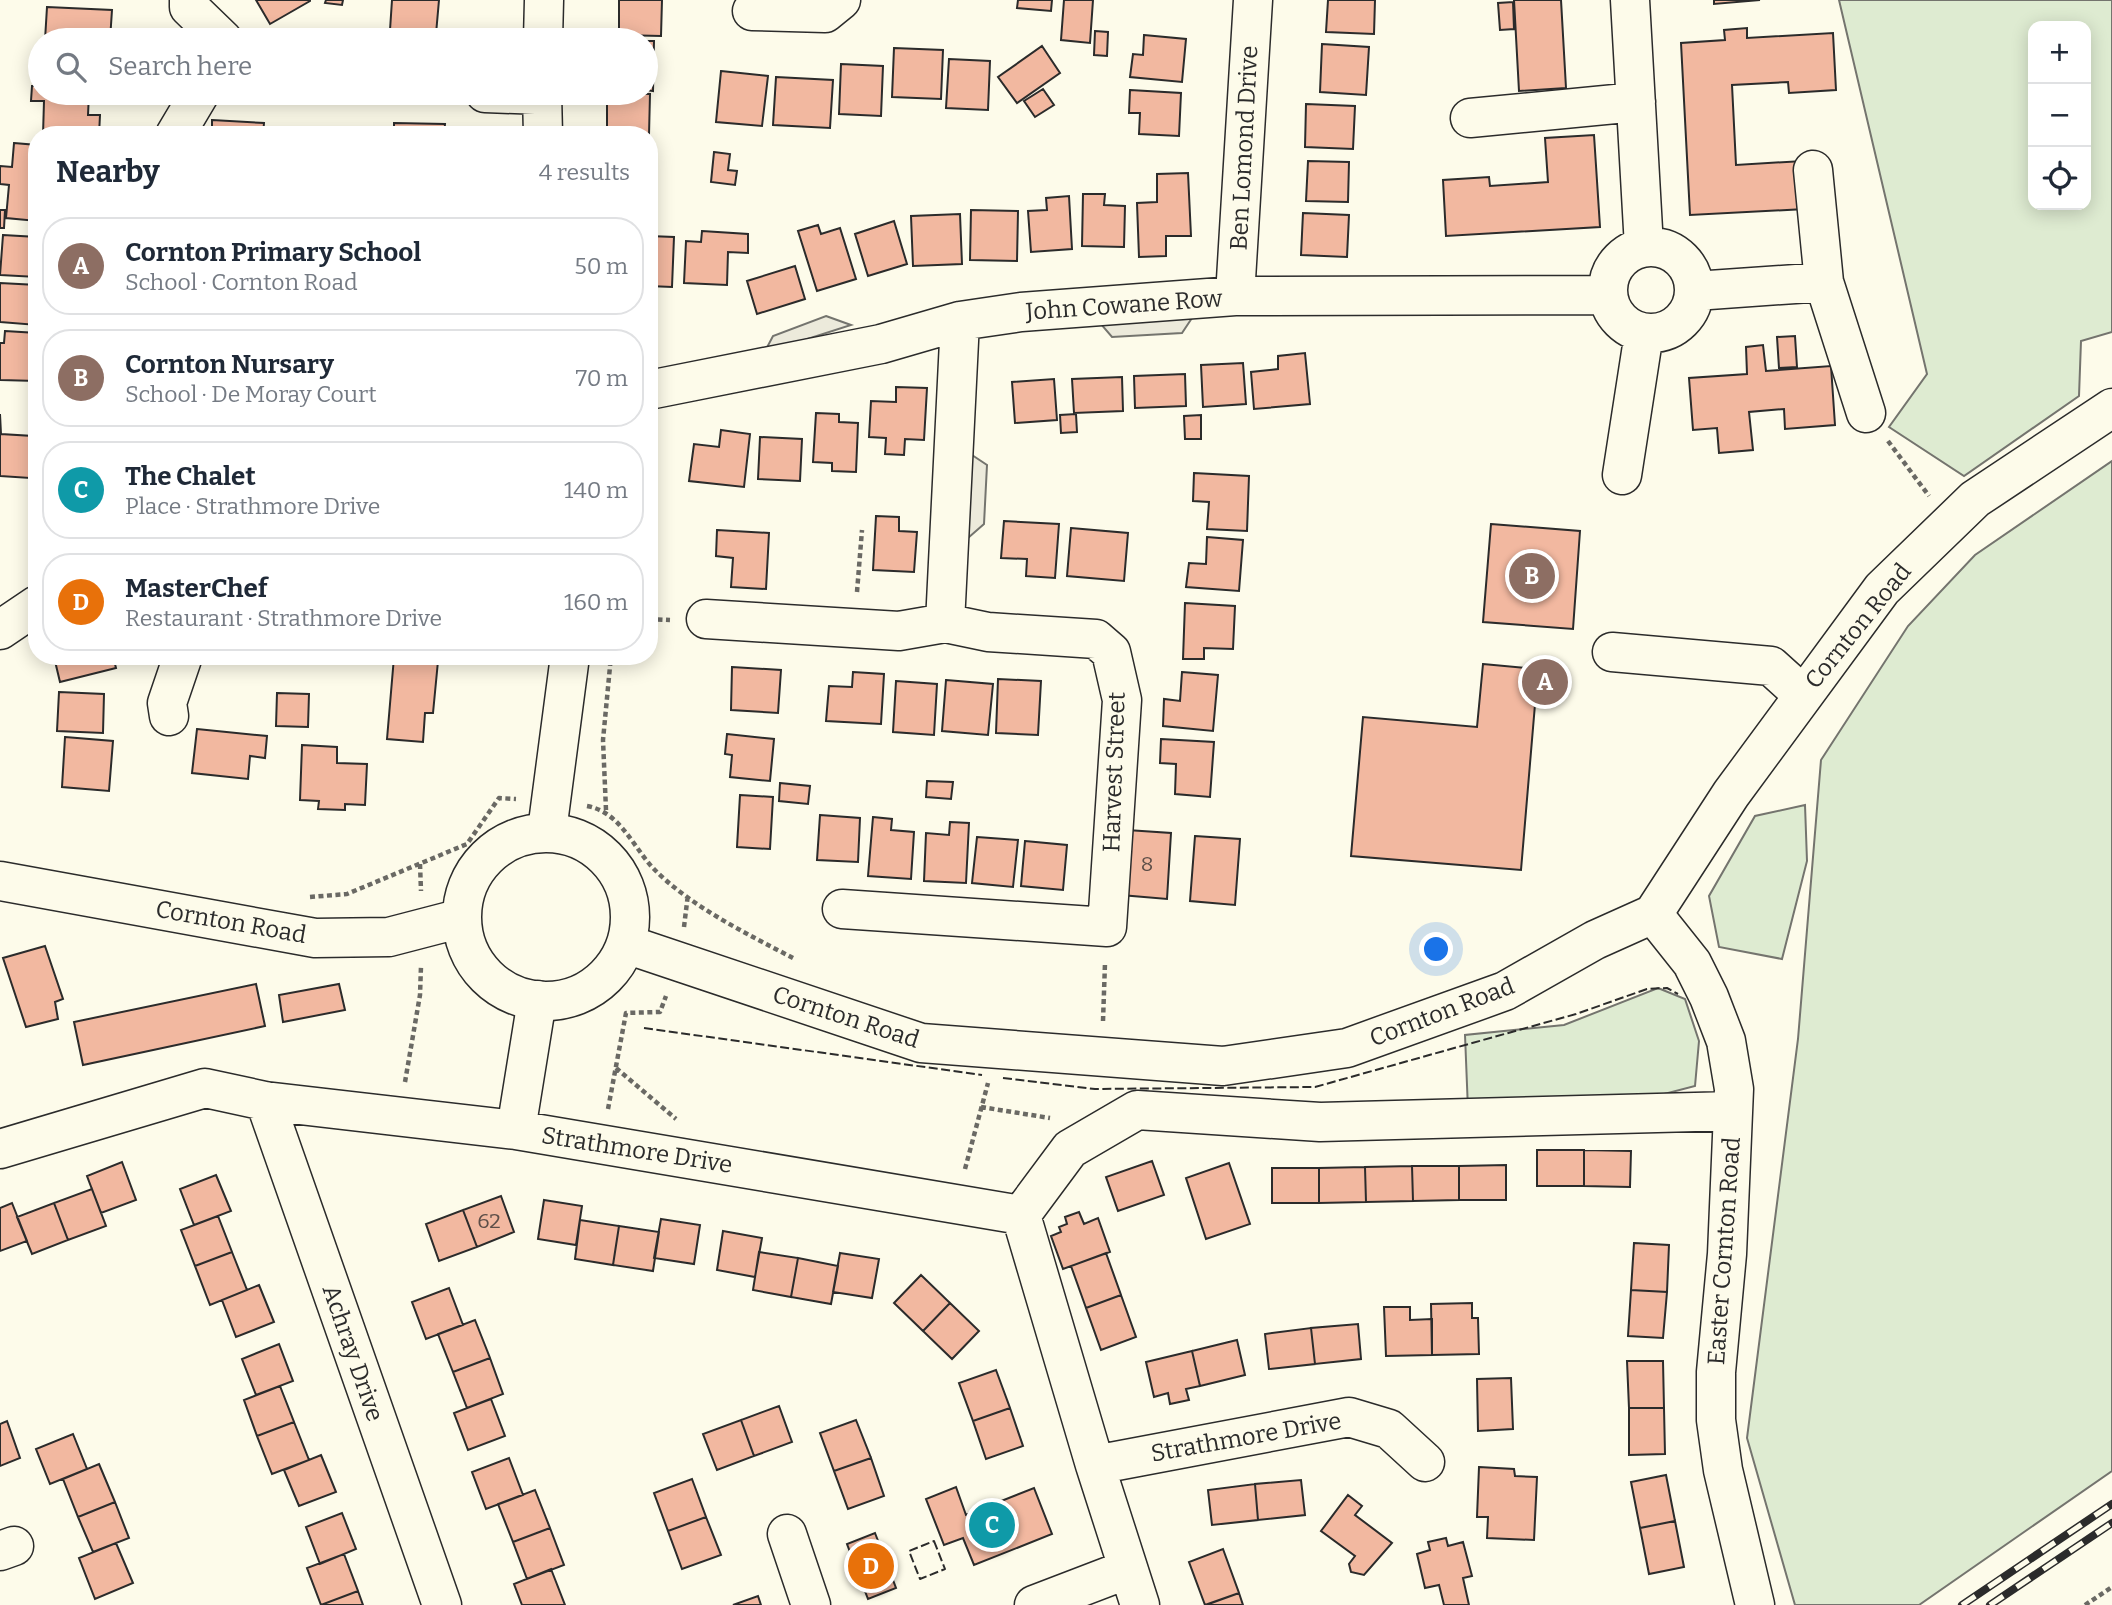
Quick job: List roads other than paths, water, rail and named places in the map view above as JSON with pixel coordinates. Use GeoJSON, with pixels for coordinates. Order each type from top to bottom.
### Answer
{"type":"FeatureCollection","features":[{"type":"Feature","properties":{"kind":"street"},"geometry":{"type":"LineString","coordinates":[[189,0],[189,7],[211,28]]}},
{"type":"Feature","properties":{"kind":"street"},"geometry":{"type":"LineString","coordinates":[[543,28],[544,0]]}},
{"type":"Feature","properties":{"kind":"street"},"geometry":{"type":"LineString","coordinates":[[752,10],[825,13],[841,0]]}},
{"type":"Feature","properties":{"kind":"street","name":"Ben Lomond Drive"},"geometry":{"type":"LineString","coordinates":[[1236,296],[1253,0]]}},
{"type":"Feature","properties":{"kind":"street"},"geometry":{"type":"LineString","coordinates":[[1630,0],[1644,247]]}},
{"type":"Feature","properties":{"kind":"street"},"geometry":{"type":"LineString","coordinates":[[1470,118],[1636,102]]}},
{"type":"Feature","properties":{"kind":"street"},"geometry":{"type":"LineString","coordinates":[[180,126],[193,105]]}},
{"type":"Feature","properties":{"kind":"street"},"geometry":{"type":"LineString","coordinates":[[542,105],[542,126]]}},
{"type":"Feature","properties":{"kind":"street"},"geometry":{"type":"LineString","coordinates":[[1813,170],[1824,282],[1866,413]]}},
{"type":"Feature","properties":{"kind":"street"},"geometry":{"type":"LineString","coordinates":[[1644,247],[1669,250],[1680,257],[1693,278],[1695,291],[1692,306],[1679,323],[1658,333],[1644,333],[1619,320],[1608,295],[1608,282],[1620,258],[1644,247]]}},
{"type":"Feature","properties":{"kind":"street"},"geometry":{"type":"LineString","coordinates":[[1695,291],[1824,282]]}},
{"type":"Feature","properties":{"kind":"street","name":"John Cowane Row"},"geometry":{"type":"LineString","coordinates":[[658,388],[881,344],[960,321],[1021,312],[1236,296],[1608,295]]}},
{"type":"Feature","properties":{"kind":"street"},"geometry":{"type":"LineString","coordinates":[[946,623],[960,321]]}},
{"type":"Feature","properties":{"kind":"street"},"geometry":{"type":"LineString","coordinates":[[1622,475],[1644,333]]}},
{"type":"Feature","properties":{"kind":"street","name":"Cornton Road"},"geometry":{"type":"LineString","coordinates":[[626,944],[921,1043],[1223,1066],[1347,1048],[1505,991],[1595,940],[1653,914],[1731,794],[1802,694],[1882,589],[1975,499],[2112,408]]}},
{"type":"Feature","properties":{"kind":"street"},"geometry":{"type":"LineString","coordinates":[[0,630],[28,611]]}},
{"type":"Feature","properties":{"kind":"street","name":"Harvest Street"},"geometry":{"type":"LineString","coordinates":[[706,619],[898,631],[946,623],[988,632],[1096,639],[1111,652],[1122,700],[1107,927],[842,909]]}},
{"type":"Feature","properties":{"kind":"street"},"geometry":{"type":"LineString","coordinates":[[1612,652],[1771,666],[1802,694]]}},
{"type":"Feature","properties":{"kind":"street"},"geometry":{"type":"LineString","coordinates":[[169,716],[167,703],[180,665]]}},
{"type":"Feature","properties":{"kind":"street"},"geometry":{"type":"LineString","coordinates":[[549,815],[617,871],[630,904],[626,944],[605,977],[583,992],[559,1000],[537,1000],[501,988],[478,966],[466,944],[462,918],[466,890],[485,858],[549,815],[569,665]]}},
{"type":"Feature","properties":{"kind":"street","name":"Cornton Road"},"geometry":{"type":"LineString","coordinates":[[0,881],[315,938],[389,937],[462,918]]}},
{"type":"Feature","properties":{"kind":"street","name":"Easter Cornton Road"},"geometry":{"type":"LineString","coordinates":[[1653,914],[1692,963],[1709,997],[1726,1041],[1734,1089],[1727,1254],[1716,1372],[1716,1420],[1723,1470],[1755,1605]]}},
{"type":"Feature","properties":{"kind":"street"},"geometry":{"type":"LineString","coordinates":[[516,1130],[537,1000]]}},
{"type":"Feature","properties":{"kind":"street","name":"Strathmore Drive"},"geometry":{"type":"LineString","coordinates":[[1,1144],[205,1088],[265,1101],[516,1130],[1021,1215]]}},
{"type":"Feature","properties":{"kind":"street","name":"Achray Drive"},"geometry":{"type":"LineString","coordinates":[[265,1101],[442,1605]]}},
{"type":"Feature","properties":{"kind":"street"},"geometry":{"type":"LineString","coordinates":[[1140,1605],[1095,1465],[1021,1215],[1070,1149],[1138,1110],[1320,1122],[1733,1111]]}},
{"type":"Feature","properties":{"kind":"street","name":"Strathmore Drive"},"geometry":{"type":"LineString","coordinates":[[1095,1465],[1349,1417],[1389,1429],[1425,1462]]}},
{"type":"Feature","properties":{"kind":"street"},"geometry":{"type":"LineString","coordinates":[[787,1534],[811,1605]]}},
{"type":"Feature","properties":{"kind":"street"},"geometry":{"type":"LineString","coordinates":[[1034,1605],[1128,1569]]}},
{"type":"Feature","properties":{"kind":"railway"},"geometry":{"type":"LineString","coordinates":[[1962,1605],[2112,1504]]}},
{"type":"Feature","properties":{"kind":"railway"},"geometry":{"type":"LineString","coordinates":[[1990,1605],[2112,1523]]}},
{"type":"Feature","properties":{"kind":"place","name":"Cornton Nursary"},"geometry":{"type":"Point","coordinates":[1532,576]}},
{"type":"Feature","properties":{"kind":"place","name":"Cornton Primary School"},"geometry":{"type":"Point","coordinates":[1545,682]}},
{"type":"Feature","properties":{"kind":"place","name":"The Chalet"},"geometry":{"type":"Point","coordinates":[992,1525]}},
{"type":"Feature","properties":{"kind":"place","name":"MasterChef"},"geometry":{"type":"Point","coordinates":[871,1566]}}]}
